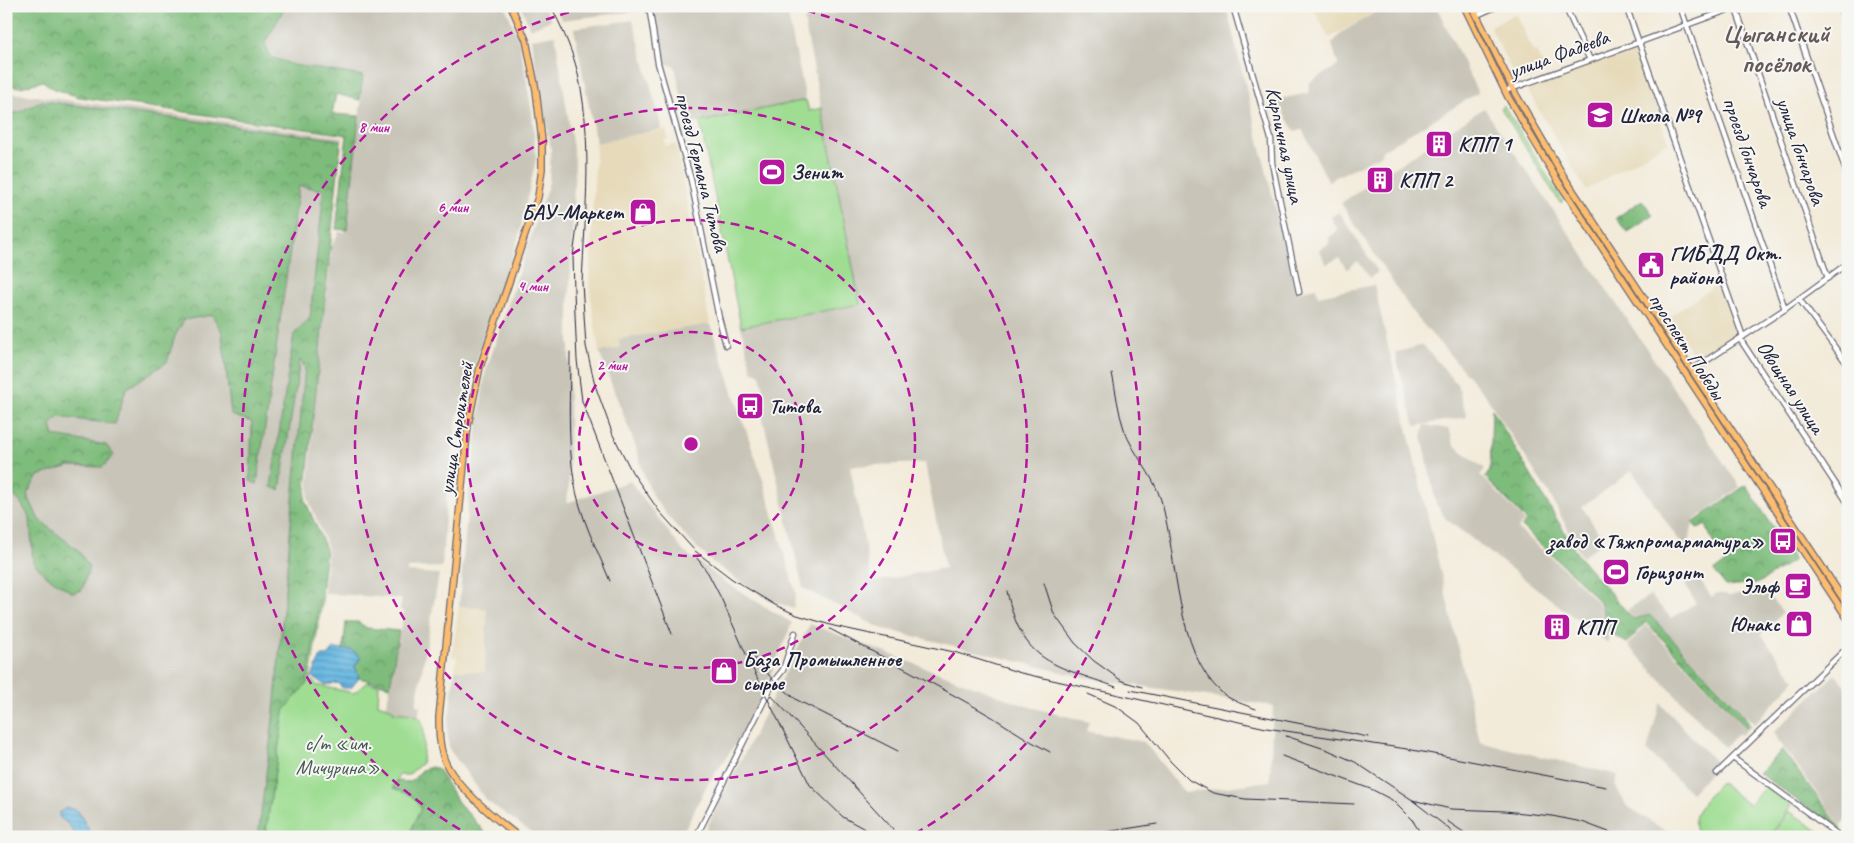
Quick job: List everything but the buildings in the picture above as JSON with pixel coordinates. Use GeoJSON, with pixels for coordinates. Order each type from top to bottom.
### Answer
{"type":"FeatureCollection","features":[{"type":"Feature","properties":{"kind":"main road","name":"улица Строителей"},"geometry":{"type":"LineString","coordinates":[[511,6],[526,40],[536,90],[542,141],[541,182],[538,197],[480,367],[468,425],[439,717],[439,739],[444,761],[472,798],[518,837]]}},
{"type":"Feature","properties":{"kind":"main road","name":"проспект Победы"},"geometry":{"type":"LineString","coordinates":[[1464,6],[1505,91],[1558,181],[1848,620]]}},
{"type":"Feature","properties":{"kind":"main road","name":"проспект Победы"},"geometry":{"type":"LineString","coordinates":[[1472,6],[1512,88],[1564,176],[1848,606]]}},
{"type":"Feature","properties":{"kind":"street","name":"проезд Германа Титова"},"geometry":{"type":"LineString","coordinates":[[649,6],[658,64],[691,180],[726,345]]}},
{"type":"Feature","properties":{"kind":"street","name":"Кирпичная улица"},"geometry":{"type":"LineString","coordinates":[[1233,6],[1271,139],[1272,163],[1300,292]]}},
{"type":"Feature","properties":{"kind":"street"},"geometry":{"type":"LineString","coordinates":[[1477,15],[1497,6]]}},
{"type":"Feature","properties":{"kind":"street"},"geometry":{"type":"LineString","coordinates":[[1565,6],[1590,60]]}},
{"type":"Feature","properties":{"kind":"street","name":"Овощная улица"},"geometry":{"type":"LineString","coordinates":[[1626,6],[1742,338],[1848,503]]}},
{"type":"Feature","properties":{"kind":"street","name":"проезд Гончарова"},"geometry":{"type":"LineString","coordinates":[[1680,6],[1785,309]]}},
{"type":"Feature","properties":{"kind":"street"},"geometry":{"type":"LineString","coordinates":[[1789,6],[1848,177]]}},
{"type":"Feature","properties":{"kind":"street"},"geometry":{"type":"LineString","coordinates":[[1840,6],[1848,30]]}},
{"type":"Feature","properties":{"kind":"street","name":"улица Фадеева"},"geometry":{"type":"LineString","coordinates":[[1505,91],[1736,7]]}},
{"type":"Feature","properties":{"kind":"street","name":"улица Гончарова"},"geometry":{"type":"LineString","coordinates":[[1736,7],[1828,278]]}},
{"type":"Feature","properties":{"kind":"street"},"geometry":{"type":"LineString","coordinates":[[1692,370],[1785,309],[1848,262]]}},
{"type":"Feature","properties":{"kind":"street"},"geometry":{"type":"LineString","coordinates":[[1799,299],[1848,365]]}},
{"type":"Feature","properties":{"kind":"street"},"geometry":{"type":"LineString","coordinates":[[696,837],[774,681],[783,670],[795,634]]}},
{"type":"Feature","properties":{"kind":"street"},"geometry":{"type":"LineString","coordinates":[[1717,773],[1848,647]]}},
{"type":"Feature","properties":{"kind":"street"},"geometry":{"type":"LineString","coordinates":[[1733,758],[1841,837]]}},
{"type":"Feature","properties":{"kind":"shaded area"},"geometry":{"type":"Polygon","coordinates":[[[287,6],[505,6],[517,35],[525,71],[532,112],[536,159],[518,239],[474,368],[465,414],[458,413],[446,500],[442,567],[407,568],[407,572],[439,574],[416,705],[420,706],[418,716],[393,712],[393,709],[386,708],[404,611],[400,610],[402,599],[324,593],[328,548],[308,498],[316,392],[332,245],[339,232],[346,232],[364,76],[295,64],[273,56],[266,43],[287,6]]]}},
{"type":"Feature","properties":{"kind":"shaded area"},"geometry":{"type":"Polygon","coordinates":[[[521,6],[544,6],[551,20],[530,29],[521,6]]]}},
{"type":"Feature","properties":{"kind":"shaded area"},"geometry":{"type":"Polygon","coordinates":[[[553,6],[645,6],[646,10],[562,20],[553,6]]]}},
{"type":"Feature","properties":{"kind":"shaded area"},"geometry":{"type":"Polygon","coordinates":[[[655,6],[786,6],[806,100],[687,125],[675,66],[664,63],[654,15],[655,6]]]}},
{"type":"Feature","properties":{"kind":"shaded area"},"geometry":{"type":"Polygon","coordinates":[[[868,6],[1226,6],[1296,292],[1316,288],[1318,296],[1374,285],[1480,742],[1618,775],[1615,785],[1626,805],[1674,837],[702,837],[810,624],[1026,706],[1089,722],[1086,731],[1144,742],[1185,793],[1270,781],[1273,706],[1082,677],[880,628],[803,588],[760,406],[764,393],[760,375],[752,371],[741,327],[860,304],[804,20],[868,6]],[[925,463],[850,466],[872,582],[945,568],[925,463]]]}},
{"type":"Feature","properties":{"kind":"shaded area"},"geometry":{"type":"Polygon","coordinates":[[[1312,6],[1386,6],[1329,38],[1312,6]]]}},
{"type":"Feature","properties":{"kind":"shaded area"},"geometry":{"type":"Polygon","coordinates":[[[1386,6],[1436,6],[1478,93],[1381,151],[1382,154],[1328,181],[1302,129],[1295,132],[1276,100],[1308,93],[1310,82],[1338,64],[1332,44],[1342,32],[1386,6]]]}},
{"type":"Feature","properties":{"kind":"shaded area"},"geometry":{"type":"Polygon","coordinates":[[[1516,14],[1533,52],[1537,51],[1546,72],[1525,81],[1520,80],[1513,74],[1490,26],[1516,14]]]}},
{"type":"Feature","properties":{"kind":"shaded area"},"geometry":{"type":"Polygon","coordinates":[[[633,20],[662,129],[596,143],[574,28],[633,20]]]}},
{"type":"Feature","properties":{"kind":"shaded area"},"geometry":{"type":"Polygon","coordinates":[[[555,35],[575,161],[569,306],[569,488],[566,503],[630,481],[683,551],[728,584],[792,623],[745,730],[706,787],[681,837],[538,837],[487,801],[449,749],[447,730],[455,670],[485,672],[487,609],[459,606],[469,491],[485,374],[549,182],[551,149],[531,39],[555,35]]]}},
{"type":"Feature","properties":{"kind":"shaded area","name":"Школа №9"},"geometry":{"type":"Polygon","coordinates":[[[1636,47],[1668,142],[1586,190],[1526,88],[1636,47]]]}},
{"type":"Feature","properties":{"kind":"shaded area"},"geometry":{"type":"Polygon","coordinates":[[[6,92],[343,137],[260,837],[6,837],[6,92]]]}},
{"type":"Feature","properties":{"kind":"shaded area"},"geometry":{"type":"Polygon","coordinates":[[[1484,108],[1740,487],[1694,520],[1686,551],[1632,471],[1582,507],[1604,541],[1582,557],[1550,495],[1485,395],[1413,313],[1341,203],[1484,108]]]}},
{"type":"Feature","properties":{"kind":"shaded area"},"geometry":{"type":"Polygon","coordinates":[[[666,129],[668,139],[664,140],[666,146],[676,144],[710,324],[619,339],[620,348],[599,352],[589,285],[596,143],[666,129]]]}},
{"type":"Feature","properties":{"kind":"shaded area"},"geometry":{"type":"Polygon","coordinates":[[[1339,212],[1378,272],[1370,278],[1358,261],[1347,269],[1339,258],[1326,264],[1319,249],[1329,244],[1329,238],[1338,230],[1331,217],[1339,212]]]}},
{"type":"Feature","properties":{"kind":"shaded area"},"geometry":{"type":"Polygon","coordinates":[[[1720,282],[1740,334],[1699,363],[1669,317],[1720,282]]]}},
{"type":"Feature","properties":{"kind":"shaded area"},"geometry":{"type":"Polygon","coordinates":[[[710,324],[764,483],[796,594],[793,609],[768,599],[712,562],[668,517],[654,498],[644,475],[636,447],[599,352],[620,348],[619,339],[710,324]]]}},
{"type":"Feature","properties":{"kind":"shaded area"},"geometry":{"type":"Polygon","coordinates":[[[1423,345],[1457,384],[1467,417],[1415,426],[1395,353],[1423,345]]]}},
{"type":"Feature","properties":{"kind":"shaded area"},"geometry":{"type":"Polygon","coordinates":[[[1425,425],[1449,429],[1454,445],[1485,469],[1480,475],[1524,520],[1518,529],[1570,574],[1599,605],[1609,631],[1608,643],[1446,519],[1436,504],[1422,436],[1425,425]]]}},
{"type":"Feature","properties":{"kind":"shaded area"},"geometry":{"type":"Polygon","coordinates":[[[1697,577],[1712,597],[1717,593],[1729,595],[1764,591],[1783,612],[1761,634],[1795,680],[1754,724],[1650,614],[1633,618],[1627,610],[1650,595],[1671,618],[1696,603],[1685,585],[1697,577]]]}},
{"type":"Feature","properties":{"kind":"shaded area"},"geometry":{"type":"Polygon","coordinates":[[[459,606],[487,609],[485,673],[455,670],[457,657],[452,656],[459,606]]]}},
{"type":"Feature","properties":{"kind":"shaded area"},"geometry":{"type":"Polygon","coordinates":[[[1646,625],[1747,729],[1741,735],[1738,733],[1724,747],[1628,645],[1646,625]]]}},
{"type":"Feature","properties":{"kind":"shaded area"},"geometry":{"type":"Polygon","coordinates":[[[1835,674],[1848,689],[1848,820],[1840,825],[1773,733],[1835,674]]]}},
{"type":"Feature","properties":{"kind":"shaded area"},"geometry":{"type":"Polygon","coordinates":[[[1660,703],[1718,765],[1691,793],[1647,751],[1660,703]]]}},
{"type":"Feature","properties":{"kind":"green space"},"geometry":{"type":"Polygon","coordinates":[[[6,6],[286,6],[265,43],[272,57],[295,65],[363,76],[360,100],[336,94],[332,114],[359,116],[347,230],[336,229],[347,135],[79,97],[52,88],[43,81],[21,87],[6,86],[6,6]]]}},
{"type":"Feature","properties":{"kind":"green space","name":"Зенит"},"geometry":{"type":"Polygon","coordinates":[[[806,100],[809,111],[822,108],[860,304],[741,327],[700,122],[806,100]]]}},
{"type":"Feature","properties":{"kind":"green space"},"geometry":{"type":"Polygon","coordinates":[[[42,101],[341,140],[305,500],[326,549],[307,683],[284,711],[265,837],[258,837],[274,712],[305,368],[300,360],[280,490],[271,487],[294,334],[310,318],[324,190],[299,186],[257,484],[250,481],[252,422],[231,415],[222,332],[212,315],[184,320],[175,336],[167,362],[126,389],[115,424],[58,417],[51,425],[54,436],[106,445],[114,455],[103,467],[70,466],[38,476],[27,494],[39,520],[78,550],[89,567],[82,590],[73,593],[44,574],[33,562],[30,518],[20,502],[8,490],[6,491],[6,115],[19,112],[42,101]]]}},
{"type":"Feature","properties":{"kind":"green space"},"geometry":{"type":"Polygon","coordinates":[[[1504,106],[1563,201],[1560,203],[1501,108],[1504,106]]]}},
{"type":"Feature","properties":{"kind":"green space"},"geometry":{"type":"Polygon","coordinates":[[[1642,200],[1653,215],[1627,232],[1616,218],[1642,200]]]}},
{"type":"Feature","properties":{"kind":"green space"},"geometry":{"type":"Polygon","coordinates":[[[1492,409],[1579,557],[1633,619],[1650,615],[1744,715],[1750,726],[1747,728],[1646,622],[1627,643],[1610,633],[1600,603],[1578,579],[1522,527],[1526,520],[1485,477],[1490,471],[1492,409]]]}},
{"type":"Feature","properties":{"kind":"green space"},"geometry":{"type":"Polygon","coordinates":[[[1746,485],[1794,560],[1759,583],[1726,586],[1714,571],[1741,553],[1733,543],[1716,550],[1706,525],[1698,529],[1693,523],[1746,485]]]}},
{"type":"Feature","properties":{"kind":"green space","name":"с/т «им. Мичурина»"},"geometry":{"type":"Polygon","coordinates":[[[302,593],[323,595],[310,678],[316,685],[354,693],[367,682],[379,685],[378,704],[393,709],[393,712],[412,714],[421,719],[424,731],[422,763],[408,775],[399,775],[393,788],[412,796],[422,808],[472,837],[265,837],[302,593]]]}},
{"type":"Feature","properties":{"kind":"green space"},"geometry":{"type":"Polygon","coordinates":[[[346,622],[358,622],[367,628],[399,631],[390,686],[359,678],[355,667],[361,657],[343,650],[346,622]]]}},
{"type":"Feature","properties":{"kind":"green space"},"geometry":{"type":"Polygon","coordinates":[[[1782,750],[1840,827],[1840,831],[1759,773],[1782,750]]]}},
{"type":"Feature","properties":{"kind":"green space"},"geometry":{"type":"Polygon","coordinates":[[[431,767],[437,768],[458,802],[489,837],[426,837],[411,830],[421,808],[412,796],[393,788],[396,781],[411,782],[422,770],[431,767]]]}},
{"type":"Feature","properties":{"kind":"green space"},"geometry":{"type":"Polygon","coordinates":[[[1720,782],[1749,805],[1765,787],[1791,806],[1769,837],[1699,837],[1695,830],[1696,815],[1704,801],[1720,782]]]}},
{"type":"Feature","properties":{"kind":"green space"},"geometry":{"type":"Polygon","coordinates":[[[1789,811],[1827,837],[1771,837],[1789,811]]]}},
{"type":"Feature","properties":{"kind":"water"},"geometry":{"type":"Polygon","coordinates":[[[334,649],[352,650],[361,657],[355,666],[359,678],[351,688],[342,688],[338,683],[325,685],[312,677],[321,656],[328,656],[334,649]]]}},
{"type":"Feature","properties":{"kind":"water"},"geometry":{"type":"Polygon","coordinates":[[[67,807],[78,811],[93,837],[77,837],[67,823],[59,817],[59,813],[67,807]]]}},
{"type":"Feature","properties":{"kind":"railway"},"geometry":{"type":"LineString","coordinates":[[551,6],[571,51],[582,92],[587,146],[582,283],[586,346],[595,385],[613,435],[632,472],[659,511],[695,551],[732,579],[775,605],[797,615],[834,626],[954,652],[1021,673],[1266,728],[1407,749],[1606,787]]}},
{"type":"Feature","properties":{"kind":"railway"},"geometry":{"type":"LineString","coordinates":[[578,220],[573,256],[577,360],[582,401],[672,634]]}},
{"type":"Feature","properties":{"kind":"railway"},"geometry":{"type":"LineString","coordinates":[[570,353],[570,432],[576,493],[584,519],[610,581]]}},
{"type":"Feature","properties":{"kind":"railway"},"geometry":{"type":"LineString","coordinates":[[1112,373],[1124,429],[1132,447],[1153,481],[1161,500],[1167,523],[1180,603],[1195,654],[1207,675],[1222,693],[1234,701],[1256,709]]}},
{"type":"Feature","properties":{"kind":"railway"},"geometry":{"type":"LineString","coordinates":[[697,558],[708,573],[721,598],[750,663],[810,785],[843,817],[879,837]]}},
{"type":"Feature","properties":{"kind":"railway"},"geometry":{"type":"LineString","coordinates":[[1044,583],[1054,614],[1075,643],[1094,661],[1122,681],[1142,687]]}},
{"type":"Feature","properties":{"kind":"railway"},"geometry":{"type":"LineString","coordinates":[[1007,591],[1013,615],[1022,634],[1032,648],[1044,658],[1059,666],[1116,687]]}},
{"type":"Feature","properties":{"kind":"railway"},"geometry":{"type":"LineString","coordinates":[[830,629],[975,707],[1050,752]]}},
{"type":"Feature","properties":{"kind":"railway"},"geometry":{"type":"LineString","coordinates":[[752,655],[774,681],[797,700],[898,751]]}},
{"type":"Feature","properties":{"kind":"railway"},"geometry":{"type":"LineString","coordinates":[[1130,690],[1368,737]]}},
{"type":"Feature","properties":{"kind":"railway"},"geometry":{"type":"LineString","coordinates":[[770,694],[893,829]]}},
{"type":"Feature","properties":{"kind":"railway"},"geometry":{"type":"LineString","coordinates":[[1088,694],[1117,707],[1139,723],[1171,762],[1189,780],[1213,793],[1245,799],[1354,804]]}},
{"type":"Feature","properties":{"kind":"railway"},"geometry":{"type":"LineString","coordinates":[[1286,736],[1328,750],[1355,762],[1417,803]]}},
{"type":"Feature","properties":{"kind":"railway"},"geometry":{"type":"LineString","coordinates":[[1282,756],[1373,790],[1392,800],[1414,822]]}},
{"type":"Feature","properties":{"kind":"railway"},"geometry":{"type":"LineString","coordinates":[[1455,837],[1448,828],[1412,800],[1451,809],[1505,811],[1552,816],[1582,822],[1622,837]]}},
{"type":"Feature","properties":{"kind":"railway"},"geometry":{"type":"LineString","coordinates":[[1411,818],[1423,837]]}},
{"type":"Feature","properties":{"kind":"railway"},"geometry":{"type":"LineString","coordinates":[[1447,821],[1471,837]]}},
{"type":"Feature","properties":{"kind":"railway"},"geometry":{"type":"LineString","coordinates":[[1074,837],[1157,824]]}},
{"type":"Feature","properties":{"kind":"place","name":"Школа №9"},"geometry":{"type":"Point","coordinates":[1600,115]}},
{"type":"Feature","properties":{"kind":"place","name":"КПП 1"},"geometry":{"type":"Point","coordinates":[1439,144]}},
{"type":"Feature","properties":{"kind":"place","name":"Зенит"},"geometry":{"type":"Point","coordinates":[772,172]}},
{"type":"Feature","properties":{"kind":"place","name":"КПП 2"},"geometry":{"type":"Point","coordinates":[1380,180]}},
{"type":"Feature","properties":{"kind":"place","name":"БАУ-Маркет"},"geometry":{"type":"Point","coordinates":[643,212]}},
{"type":"Feature","properties":{"kind":"place","name":"ГИБДД Окт. района"},"geometry":{"type":"Point","coordinates":[1651,265]}},
{"type":"Feature","properties":{"kind":"place","name":"Титова"},"geometry":{"type":"Point","coordinates":[750,406]}},
{"type":"Feature","properties":{"kind":"place","name":"завод «Тяжпромарматура»"},"geometry":{"type":"Point","coordinates":[1783,541]}},
{"type":"Feature","properties":{"kind":"place","name":"Горизонт"},"geometry":{"type":"Point","coordinates":[1616,572]}},
{"type":"Feature","properties":{"kind":"place","name":"Эльф"},"geometry":{"type":"Point","coordinates":[1798,586]}},
{"type":"Feature","properties":{"kind":"place","name":"Юнакс"},"geometry":{"type":"Point","coordinates":[1799,624]}},
{"type":"Feature","properties":{"kind":"place","name":"КПП"},"geometry":{"type":"Point","coordinates":[1557,627]}},
{"type":"Feature","properties":{"kind":"place","name":"База Промышленное сырье"},"geometry":{"type":"Point","coordinates":[724,671]}},
{"type":"Feature","properties":{"kind":"district","name":"Цыганский посёлок"},"geometry":{"type":"Point","coordinates":[1776,48]}}]}
